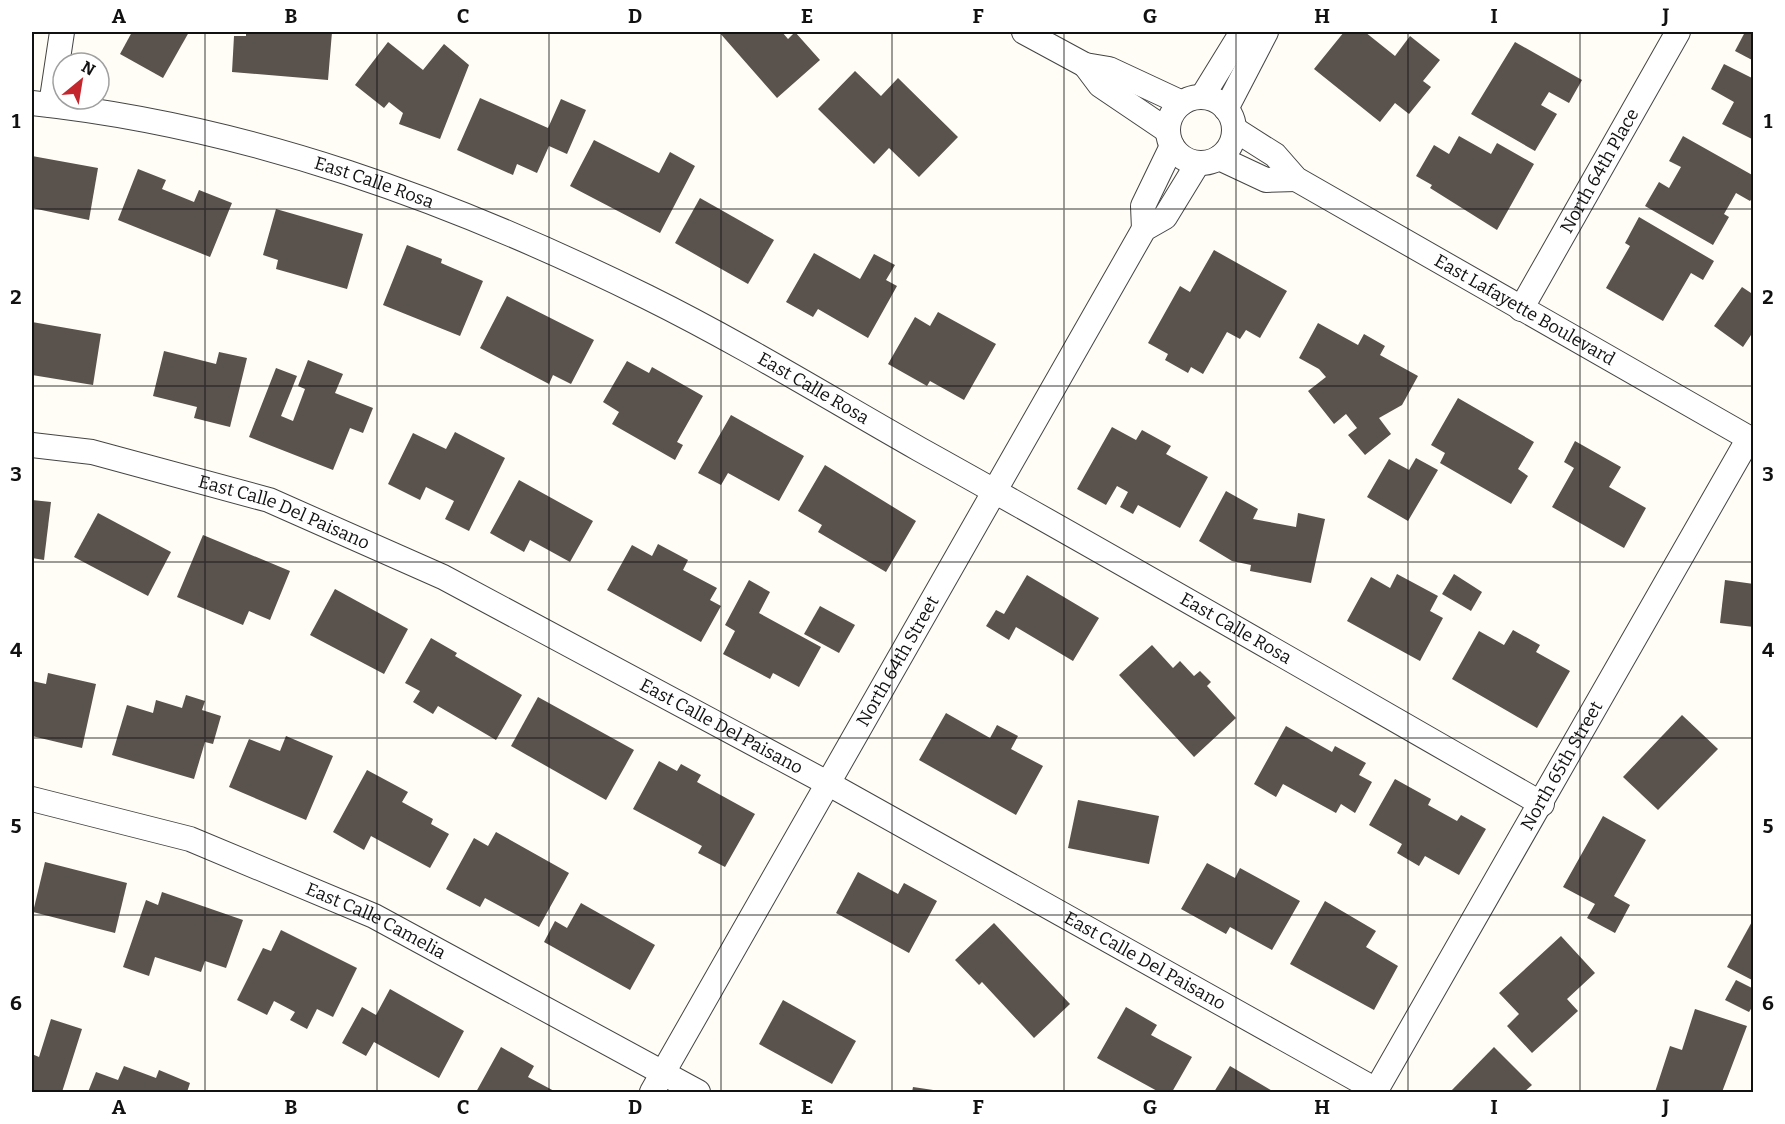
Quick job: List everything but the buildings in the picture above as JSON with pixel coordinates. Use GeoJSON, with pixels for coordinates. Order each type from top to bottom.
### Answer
{"type":"FeatureCollection","features":[{"type":"Feature","properties":{"kind":"street"},"geometry":{"type":"LineString","coordinates":[[41,104],[62,32]]}},
{"type":"Feature","properties":{"kind":"street"},"geometry":{"type":"LineString","coordinates":[[1024,32],[1086,65],[1108,69],[1192,100],[1211,98],[1230,119]]}},
{"type":"Feature","properties":{"kind":"street"},"geometry":{"type":"LineString","coordinates":[[1170,138],[1170,120],[1192,100],[1242,32]]}},
{"type":"Feature","properties":{"kind":"street"},"geometry":{"type":"LineString","coordinates":[[1208,160],[1230,146],[1230,119],[1266,32]]}},
{"type":"Feature","properties":{"kind":"street","name":"North 64th Place"},"geometry":{"type":"LineString","coordinates":[[1521,309],[1678,32]]}},
{"type":"Feature","properties":{"kind":"street"},"geometry":{"type":"LineString","coordinates":[[1086,65],[1100,85],[1170,138],[1183,157],[1208,160],[1266,180],[1296,179]]}},
{"type":"Feature","properties":{"kind":"street","name":"East Calle Rosa"},"geometry":{"type":"LineString","coordinates":[[41,104],[218,133],[384,183],[480,219],[649,298],[995,491],[1542,804]]}},
{"type":"Feature","properties":{"kind":"street","name":"East Lafayette Boulevard"},"geometry":{"type":"LineString","coordinates":[[1230,119],[1275,154],[1296,179],[1751,440]]}},
{"type":"Feature","properties":{"kind":"street","name":"North 64th Street"},"geometry":{"type":"LineString","coordinates":[[1144,229],[1143,206],[1170,138]]}},
{"type":"Feature","properties":{"kind":"street","name":"North 64th Street"},"geometry":{"type":"LineString","coordinates":[[658,1083],[1144,229],[1165,217],[1208,160]]}},
{"type":"Feature","properties":{"kind":"street","name":"North 65th Street"},"geometry":{"type":"LineString","coordinates":[[1376,1091],[1751,440]]}},
{"type":"Feature","properties":{"kind":"street","name":"East Calle Del Paisano"},"geometry":{"type":"LineString","coordinates":[[32,445],[92,452],[269,500],[442,577],[829,784],[1376,1091]]}},
{"type":"Feature","properties":{"kind":"street","name":"East Calle Camelia"},"geometry":{"type":"LineString","coordinates":[[32,799],[190,839],[374,916],[658,1083],[698,1092]]}}]}
